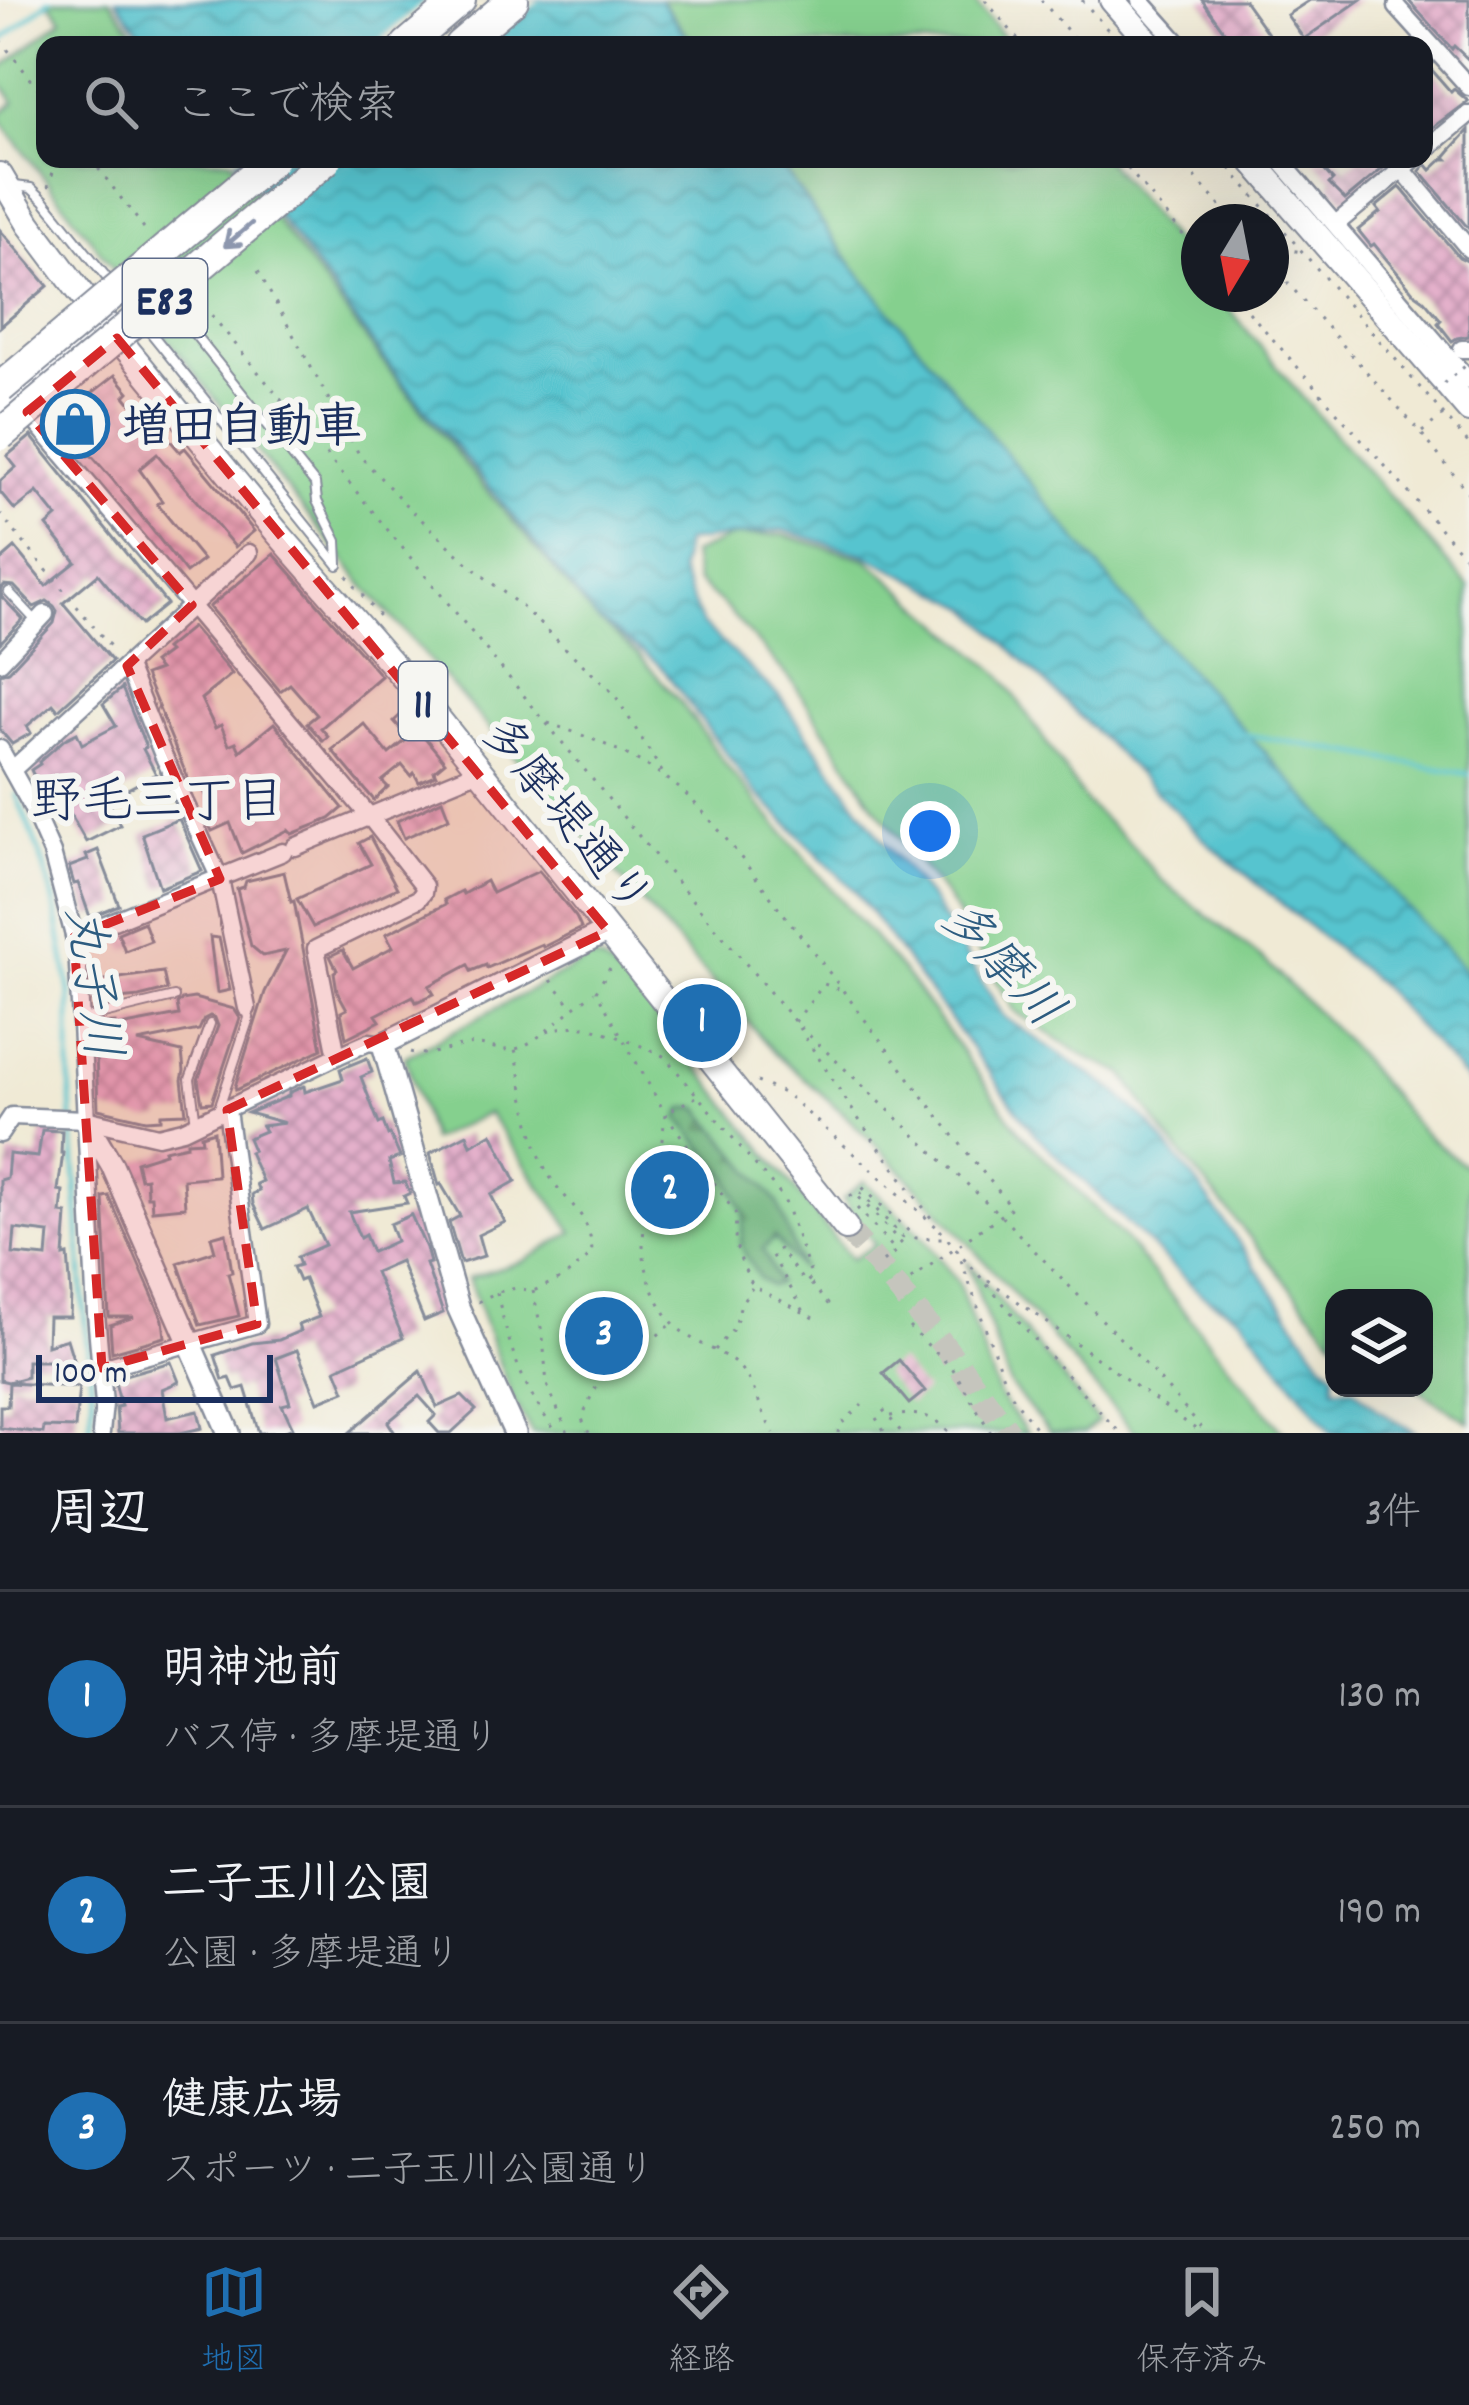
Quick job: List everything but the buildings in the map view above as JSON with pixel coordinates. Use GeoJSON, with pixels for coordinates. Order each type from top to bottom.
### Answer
{"type":"FeatureCollection","features":[{"type":"Feature","properties":{"kind":"highway"},"geometry":{"type":"LineString","coordinates":[[418,36],[460,0]]}},
{"type":"Feature","properties":{"kind":"highway"},"geometry":{"type":"LineString","coordinates":[[471,36],[513,0]]}},
{"type":"Feature","properties":{"kind":"highway","name":"E83"},"geometry":{"type":"LineString","coordinates":[[5,390],[263,168]]}},
{"type":"Feature","properties":{"kind":"highway","name":"E83"},"geometry":{"type":"LineString","coordinates":[[0,435],[316,168]]}},
{"type":"Feature","properties":{"kind":"main road"},"geometry":{"type":"LineString","coordinates":[[1112,0],[1143,36]]}},
{"type":"Feature","properties":{"kind":"main road"},"geometry":{"type":"LineString","coordinates":[[1258,168],[1457,412]]}},
{"type":"Feature","properties":{"kind":"main road","name":"多摩堤通り"},"geometry":{"type":"LineString","coordinates":[[2,180],[80,292],[424,702],[846,1228]]}},
{"type":"Feature","properties":{"kind":"street"},"geometry":{"type":"LineString","coordinates":[[1141,0],[1172,36]]}},
{"type":"Feature","properties":{"kind":"street"},"geometry":{"type":"LineString","coordinates":[[1397,7],[1423,36]]}},
{"type":"Feature","properties":{"kind":"street"},"geometry":{"type":"LineString","coordinates":[[1433,47],[1469,87]]}},
{"type":"Feature","properties":{"kind":"street"},"geometry":{"type":"LineString","coordinates":[[1433,144],[1469,114]]}},
{"type":"Feature","properties":{"kind":"street"},"geometry":{"type":"LineString","coordinates":[[1287,168],[1462,355],[1469,381]]}},
{"type":"Feature","properties":{"kind":"street"},"geometry":{"type":"LineString","coordinates":[[1336,224],[1403,168]]}},
{"type":"Feature","properties":{"kind":"street"},"geometry":{"type":"LineString","coordinates":[[1411,168],[1469,249]]}},
{"type":"Feature","properties":{"kind":"street"},"geometry":{"type":"LineString","coordinates":[[0,412],[5,390],[94,335]]}},
{"type":"Feature","properties":{"kind":"street"},"geometry":{"type":"LineString","coordinates":[[5,390],[192,605],[424,886],[418,899],[316,949],[337,1056]]}},
{"type":"Feature","properties":{"kind":"street"},"geometry":{"type":"LineString","coordinates":[[12,770],[249,553]]}},
{"type":"Feature","properties":{"kind":"street"},"geometry":{"type":"LineString","coordinates":[[0,662],[42,619]]}},
{"type":"Feature","properties":{"kind":"street"},"geometry":{"type":"LineString","coordinates":[[127,666],[220,879],[247,1008]]}},
{"type":"Feature","properties":{"kind":"street"},"geometry":{"type":"LineString","coordinates":[[0,749],[52,854],[74,937],[81,986],[74,1119],[102,1368],[101,1433]]}},
{"type":"Feature","properties":{"kind":"street"},"geometry":{"type":"LineString","coordinates":[[74,937],[479,771]]}},
{"type":"Feature","properties":{"kind":"street"},"geometry":{"type":"LineString","coordinates":[[0,1134],[12,1115],[74,1119],[158,1136],[197,1124],[337,1056],[369,1042],[383,1043],[540,967],[615,939]]}},
{"type":"Feature","properties":{"kind":"street"},"geometry":{"type":"LineString","coordinates":[[383,1043],[458,1307],[515,1433]]}},
{"type":"Feature","properties":{"kind":"street"},"geometry":{"type":"LineString","coordinates":[[102,1368],[257,1324],[222,1112]]}},
{"type":"Feature","properties":{"kind":"street"},"geometry":{"type":"LineString","coordinates":[[74,1119],[112,1165],[229,1433]]}},
{"type":"Feature","properties":{"kind":"lane"},"geometry":{"type":"LineString","coordinates":[[2,180],[31,188],[44,200],[338,565],[337,541],[317,501],[315,484],[192,332],[190,290]]}},
{"type":"Feature","properties":{"kind":"lane"},"geometry":{"type":"LineString","coordinates":[[8,592],[42,619]]}},
{"type":"Feature","properties":{"kind":"lane"},"geometry":{"type":"LineString","coordinates":[[81,1019],[174,998]]}},
{"type":"Feature","properties":{"kind":"lane"},"geometry":{"type":"LineString","coordinates":[[222,1112],[249,1018],[247,1008]]}},
{"type":"Feature","properties":{"kind":"lane"},"geometry":{"type":"LineString","coordinates":[[197,1124],[190,1079],[210,1024]]}},
{"type":"Feature","properties":{"kind":"path"},"geometry":{"type":"LineString","coordinates":[[985,0],[1015,36]]}},
{"type":"Feature","properties":{"kind":"path"},"geometry":{"type":"LineString","coordinates":[[1041,0],[1072,36]]}},
{"type":"Feature","properties":{"kind":"path"},"geometry":{"type":"LineString","coordinates":[[1082,0],[1113,36]]}},
{"type":"Feature","properties":{"kind":"path"},"geometry":{"type":"LineString","coordinates":[[0,40],[36,86]]}},
{"type":"Feature","properties":{"kind":"path"},"geometry":{"type":"LineString","coordinates":[[44,200],[54,168]]}},
{"type":"Feature","properties":{"kind":"path"},"geometry":{"type":"LineString","coordinates":[[99,168],[148,234]]}},
{"type":"Feature","properties":{"kind":"path"},"geometry":{"type":"LineString","coordinates":[[1127,168],[1181,232]]}},
{"type":"Feature","properties":{"kind":"path"},"geometry":{"type":"LineString","coordinates":[[1187,168],[1218,204]]}},
{"type":"Feature","properties":{"kind":"path"},"geometry":{"type":"LineString","coordinates":[[1230,168],[1302,253],[1457,412],[1469,444]]}},
{"type":"Feature","properties":{"kind":"path"},"geometry":{"type":"LineString","coordinates":[[1289,250],[1302,253]]}},
{"type":"Feature","properties":{"kind":"path"},"geometry":{"type":"LineString","coordinates":[[258,271],[360,456],[406,506],[615,695],[668,782]]}},
{"type":"Feature","properties":{"kind":"path"},"geometry":{"type":"LineString","coordinates":[[1289,284],[1469,494]]}},
{"type":"Feature","properties":{"kind":"path"},"geometry":{"type":"LineString","coordinates":[[190,290],[795,1022],[1000,1215],[1150,1370],[1204,1433]]}},
{"type":"Feature","properties":{"kind":"path"},"geometry":{"type":"LineString","coordinates":[[1249,312],[1469,561]]}},
{"type":"Feature","properties":{"kind":"path"},"geometry":{"type":"LineString","coordinates":[[1434,392],[1462,355]]}},
{"type":"Feature","properties":{"kind":"path"},"geometry":{"type":"LineString","coordinates":[[1421,433],[1457,412]]}},
{"type":"Feature","properties":{"kind":"path"},"geometry":{"type":"LineString","coordinates":[[0,514],[127,666]]}},
{"type":"Feature","properties":{"kind":"path"},"geometry":{"type":"LineString","coordinates":[[546,722],[609,745],[678,788],[723,837],[958,1144],[1012,1207],[907,1282]]}},
{"type":"Feature","properties":{"kind":"path"},"geometry":{"type":"LineString","coordinates":[[383,1043],[422,1056],[473,1043],[515,1049],[596,991],[615,939]]}},
{"type":"Feature","properties":{"kind":"path"},"geometry":{"type":"LineString","coordinates":[[540,967],[572,1006]]}},
{"type":"Feature","properties":{"kind":"path"},"geometry":{"type":"LineString","coordinates":[[795,1022],[824,984],[844,990]]}},
{"type":"Feature","properties":{"kind":"path"},"geometry":{"type":"LineString","coordinates":[[596,991],[664,1113],[736,1214],[735,1243],[754,1286],[820,1321]]}},
{"type":"Feature","properties":{"kind":"path"},"geometry":{"type":"LineString","coordinates":[[795,1022],[857,1117],[947,1238],[1014,1319],[1120,1433]]}},
{"type":"Feature","properties":{"kind":"path"},"geometry":{"type":"LineString","coordinates":[[547,1030],[568,1025],[599,1028],[665,1057],[784,1199],[812,1278],[805,1283],[779,1249],[771,1254],[805,1313]]}},
{"type":"Feature","properties":{"kind":"path"},"geometry":{"type":"LineString","coordinates":[[458,1307],[496,1292],[533,1291],[565,1276],[592,1254],[591,1230],[546,1170],[515,1049]]}},
{"type":"Feature","properties":{"kind":"path"},"geometry":{"type":"LineString","coordinates":[[746,1077],[785,1094],[940,1229]]}},
{"type":"Feature","properties":{"kind":"path"},"geometry":{"type":"LineString","coordinates":[[704,1103],[714,1094]]}},
{"type":"Feature","properties":{"kind":"path"},"geometry":{"type":"LineString","coordinates":[[664,1113],[698,1096]]}},
{"type":"Feature","properties":{"kind":"path"},"geometry":{"type":"LineString","coordinates":[[664,1113],[643,1238],[645,1264],[658,1299],[680,1331],[739,1367],[774,1433]]}},
{"type":"Feature","properties":{"kind":"path"},"geometry":{"type":"LineString","coordinates":[[879,1265],[896,1251],[848,1198],[855,1193],[902,1244],[906,1241],[858,1190],[862,1187],[916,1238],[947,1238]]}},
{"type":"Feature","properties":{"kind":"path"},"geometry":{"type":"LineString","coordinates":[[956,1247],[1006,1388],[1039,1433]]}},
{"type":"Feature","properties":{"kind":"path"},"geometry":{"type":"LineString","coordinates":[[980,1274],[1204,1433]]}},
{"type":"Feature","properties":{"kind":"path"},"geometry":{"type":"LineString","coordinates":[[808,1281],[832,1310]]}},
{"type":"Feature","properties":{"kind":"path"},"geometry":{"type":"LineString","coordinates":[[715,1350],[735,1328],[754,1286]]}},
{"type":"Feature","properties":{"kind":"path"},"geometry":{"type":"LineString","coordinates":[[533,1291],[547,1385],[567,1433]]}},
{"type":"Feature","properties":{"kind":"path"},"geometry":{"type":"LineString","coordinates":[[496,1292],[521,1380],[557,1433]]}},
{"type":"Feature","properties":{"kind":"path"},"geometry":{"type":"LineString","coordinates":[[589,1433],[582,1419],[593,1388],[620,1359],[662,1334],[673,1321]]}},
{"type":"Feature","properties":{"kind":"path"},"geometry":{"type":"LineString","coordinates":[[909,1327],[952,1369],[991,1433]]}},
{"type":"Feature","properties":{"kind":"path"},"geometry":{"type":"LineString","coordinates":[[838,1433],[839,1426],[862,1405]]}},
{"type":"Feature","properties":{"kind":"path"},"geometry":{"type":"LineString","coordinates":[[884,1410],[902,1433]]}},
{"type":"Feature","properties":{"kind":"path"},"geometry":{"type":"LineString","coordinates":[[890,1417],[921,1413],[940,1422],[949,1433]]}},
{"type":"Feature","properties":{"kind":"path"},"geometry":{"type":"LineString","coordinates":[[876,1418],[885,1433]]}},
{"type":"Feature","properties":{"kind":"highlighted area"},"geometry":{"type":"Polygon","coordinates":[[[117,338],[608,931],[227,1110],[257,1324],[102,1368],[74,937],[220,879],[127,666],[192,605],[27,412],[117,338]]]}},
{"type":"Feature","properties":{"kind":"green space"},"geometry":{"type":"Polygon","coordinates":[[[48,0],[110,0],[137,36],[41,36],[62,19],[48,0]]]}},
{"type":"Feature","properties":{"kind":"green space"},"geometry":{"type":"Polygon","coordinates":[[[661,0],[973,0],[1003,36],[687,36],[661,0]]]}},
{"type":"Feature","properties":{"kind":"green space"},"geometry":{"type":"Polygon","coordinates":[[[36,40],[36,167],[0,120],[0,114],[15,102],[0,81],[0,69],[36,40]]]}},
{"type":"Feature","properties":{"kind":"green space"},"geometry":{"type":"Polygon","coordinates":[[[37,168],[237,168],[487,491],[596,619],[639,655],[681,703],[733,774],[909,979],[1020,1132],[1124,1238],[1284,1433],[1135,1433],[917,1188],[775,1053],[366,588],[37,168]]]}},
{"type":"Feature","properties":{"kind":"green space"},"geometry":{"type":"Polygon","coordinates":[[[782,168],[1112,168],[1181,251],[1181,312],[1232,312],[1469,587],[1469,977],[1133,612],[850,262],[782,168]]]}},
{"type":"Feature","properties":{"kind":"green space"},"geometry":{"type":"Polygon","coordinates":[[[783,535],[867,559],[1001,675],[1088,805],[1161,880],[1265,961],[1345,1040],[1420,1130],[1469,1169],[1469,1422],[1429,1397],[1433,1397],[1433,1289],[1325,1289],[1325,1329],[1165,1134],[1123,1073],[1091,1060],[1015,1012],[947,898],[876,808],[792,681],[696,581],[692,554],[734,536],[783,535]]]}},
{"type":"Feature","properties":{"kind":"green space"},"geometry":{"type":"Polygon","coordinates":[[[591,958],[602,961],[634,987],[851,1259],[875,1245],[843,1199],[864,1181],[919,1232],[958,1282],[999,1396],[1027,1433],[532,1433],[513,1400],[468,1278],[524,1261],[573,1232],[488,1113],[431,1140],[405,1057],[591,958]]]}},
{"type":"Feature","properties":{"kind":"green space"},"geometry":{"type":"Polygon","coordinates":[[[684,1108],[699,1108],[778,1203],[801,1269],[775,1238],[763,1249],[778,1283],[771,1286],[760,1279],[741,1244],[744,1214],[728,1177],[679,1118],[684,1108]]]}},
{"type":"Feature","properties":{"kind":"green space"},"geometry":{"type":"Polygon","coordinates":[[[967,1261],[1098,1421],[1084,1433],[1050,1433],[1010,1385],[967,1261]]]}},
{"type":"Feature","properties":{"kind":"water"},"geometry":{"type":"Polygon","coordinates":[[[116,0],[660,0],[686,36],[143,36],[116,0]]]}},
{"type":"Feature","properties":{"kind":"water"},"geometry":{"type":"Polygon","coordinates":[[[243,168],[782,168],[849,261],[1133,609],[1469,975],[1469,1083],[1378,983],[1209,844],[970,608],[866,555],[783,530],[685,542],[680,571],[702,624],[780,697],[932,901],[1004,1017],[1115,1091],[1150,1124],[1325,1364],[1325,1397],[1363,1397],[1416,1433],[1332,1433],[1242,1318],[1201,1294],[1034,1133],[855,891],[752,788],[660,665],[596,618],[393,370],[243,168]]]}},
{"type":"Feature","properties":{"kind":"pier"},"geometry":{"type":"Polygon","coordinates":[[[427,0],[539,0],[497,36],[385,36],[427,0]]]}},
{"type":"Feature","properties":{"kind":"waterway"},"geometry":{"type":"LineString","coordinates":[[0,42],[50,0]]}},
{"type":"Feature","properties":{"kind":"waterway"},"geometry":{"type":"LineString","coordinates":[[1244,734],[1469,774]]}},
{"type":"Feature","properties":{"kind":"waterway","name":"丸子川"},"geometry":{"type":"LineString","coordinates":[[16,794],[54,900],[70,992],[70,1085],[93,1401],[89,1433]]}},
{"type":"Feature","properties":{"kind":"tunnel"},"geometry":{"type":"LineString","coordinates":[[846,1228],[1009,1433]]}},
{"type":"Feature","properties":{"kind":"place","name":"増田自動車"},"geometry":{"type":"Point","coordinates":[75,424]}},
{"type":"Feature","properties":{"kind":"place","name":"明神池前"},"geometry":{"type":"Point","coordinates":[702,1023]}},
{"type":"Feature","properties":{"kind":"place","name":"二子玉川公園"},"geometry":{"type":"Point","coordinates":[670,1190]}},
{"type":"Feature","properties":{"kind":"place","name":"健康広場"},"geometry":{"type":"Point","coordinates":[604,1336]}},
{"type":"Feature","properties":{"kind":"district","name":"野毛三丁目"},"geometry":{"type":"Point","coordinates":[158,798]}},
{"type":"Feature","properties":{"kind":"water label","name":"多摩川"},"geometry":{"type":"Point","coordinates":[1004,961]}}]}
